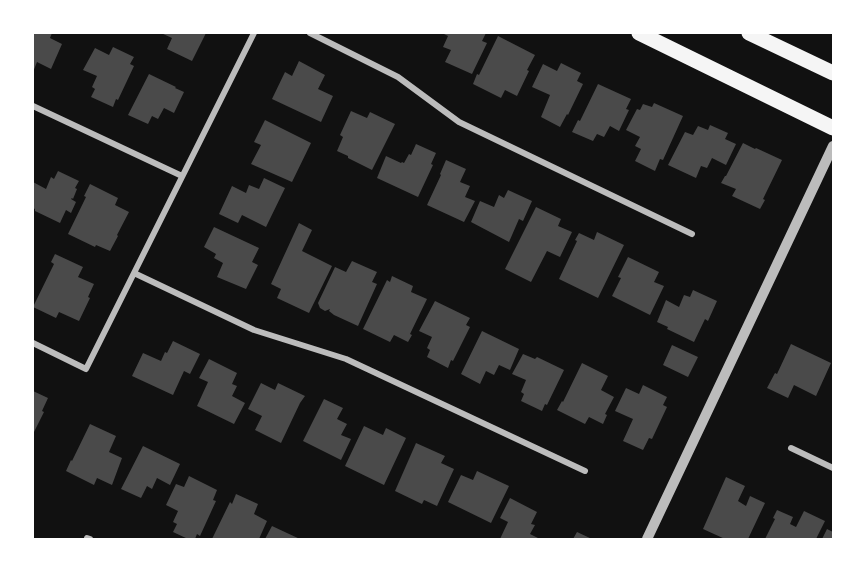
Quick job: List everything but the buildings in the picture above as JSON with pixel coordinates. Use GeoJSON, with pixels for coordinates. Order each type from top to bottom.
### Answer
{"type":"FeatureCollection","features":[{"type":"Feature","properties":{"kind":"main road"},"geometry":{"type":"LineString","coordinates":[[639,33],[833,128]]}},
{"type":"Feature","properties":{"kind":"main road"},"geometry":{"type":"LineString","coordinates":[[749,33],[833,73]]}},
{"type":"Feature","properties":{"kind":"street"},"geometry":{"type":"LineString","coordinates":[[33,343],[86,369],[254,33]]}},
{"type":"Feature","properties":{"kind":"street"},"geometry":{"type":"LineString","coordinates":[[310,33],[399,76],[459,122],[692,234]]}},
{"type":"Feature","properties":{"kind":"street"},"geometry":{"type":"LineString","coordinates":[[33,106],[182,176]]}},
{"type":"Feature","properties":{"kind":"street"},"geometry":{"type":"LineString","coordinates":[[646,539],[833,147]]}},
{"type":"Feature","properties":{"kind":"street"},"geometry":{"type":"LineString","coordinates":[[134,273],[254,330],[346,359],[585,471]]}},
{"type":"Feature","properties":{"kind":"street"},"geometry":{"type":"LineString","coordinates":[[791,448],[833,468]]}}]}
